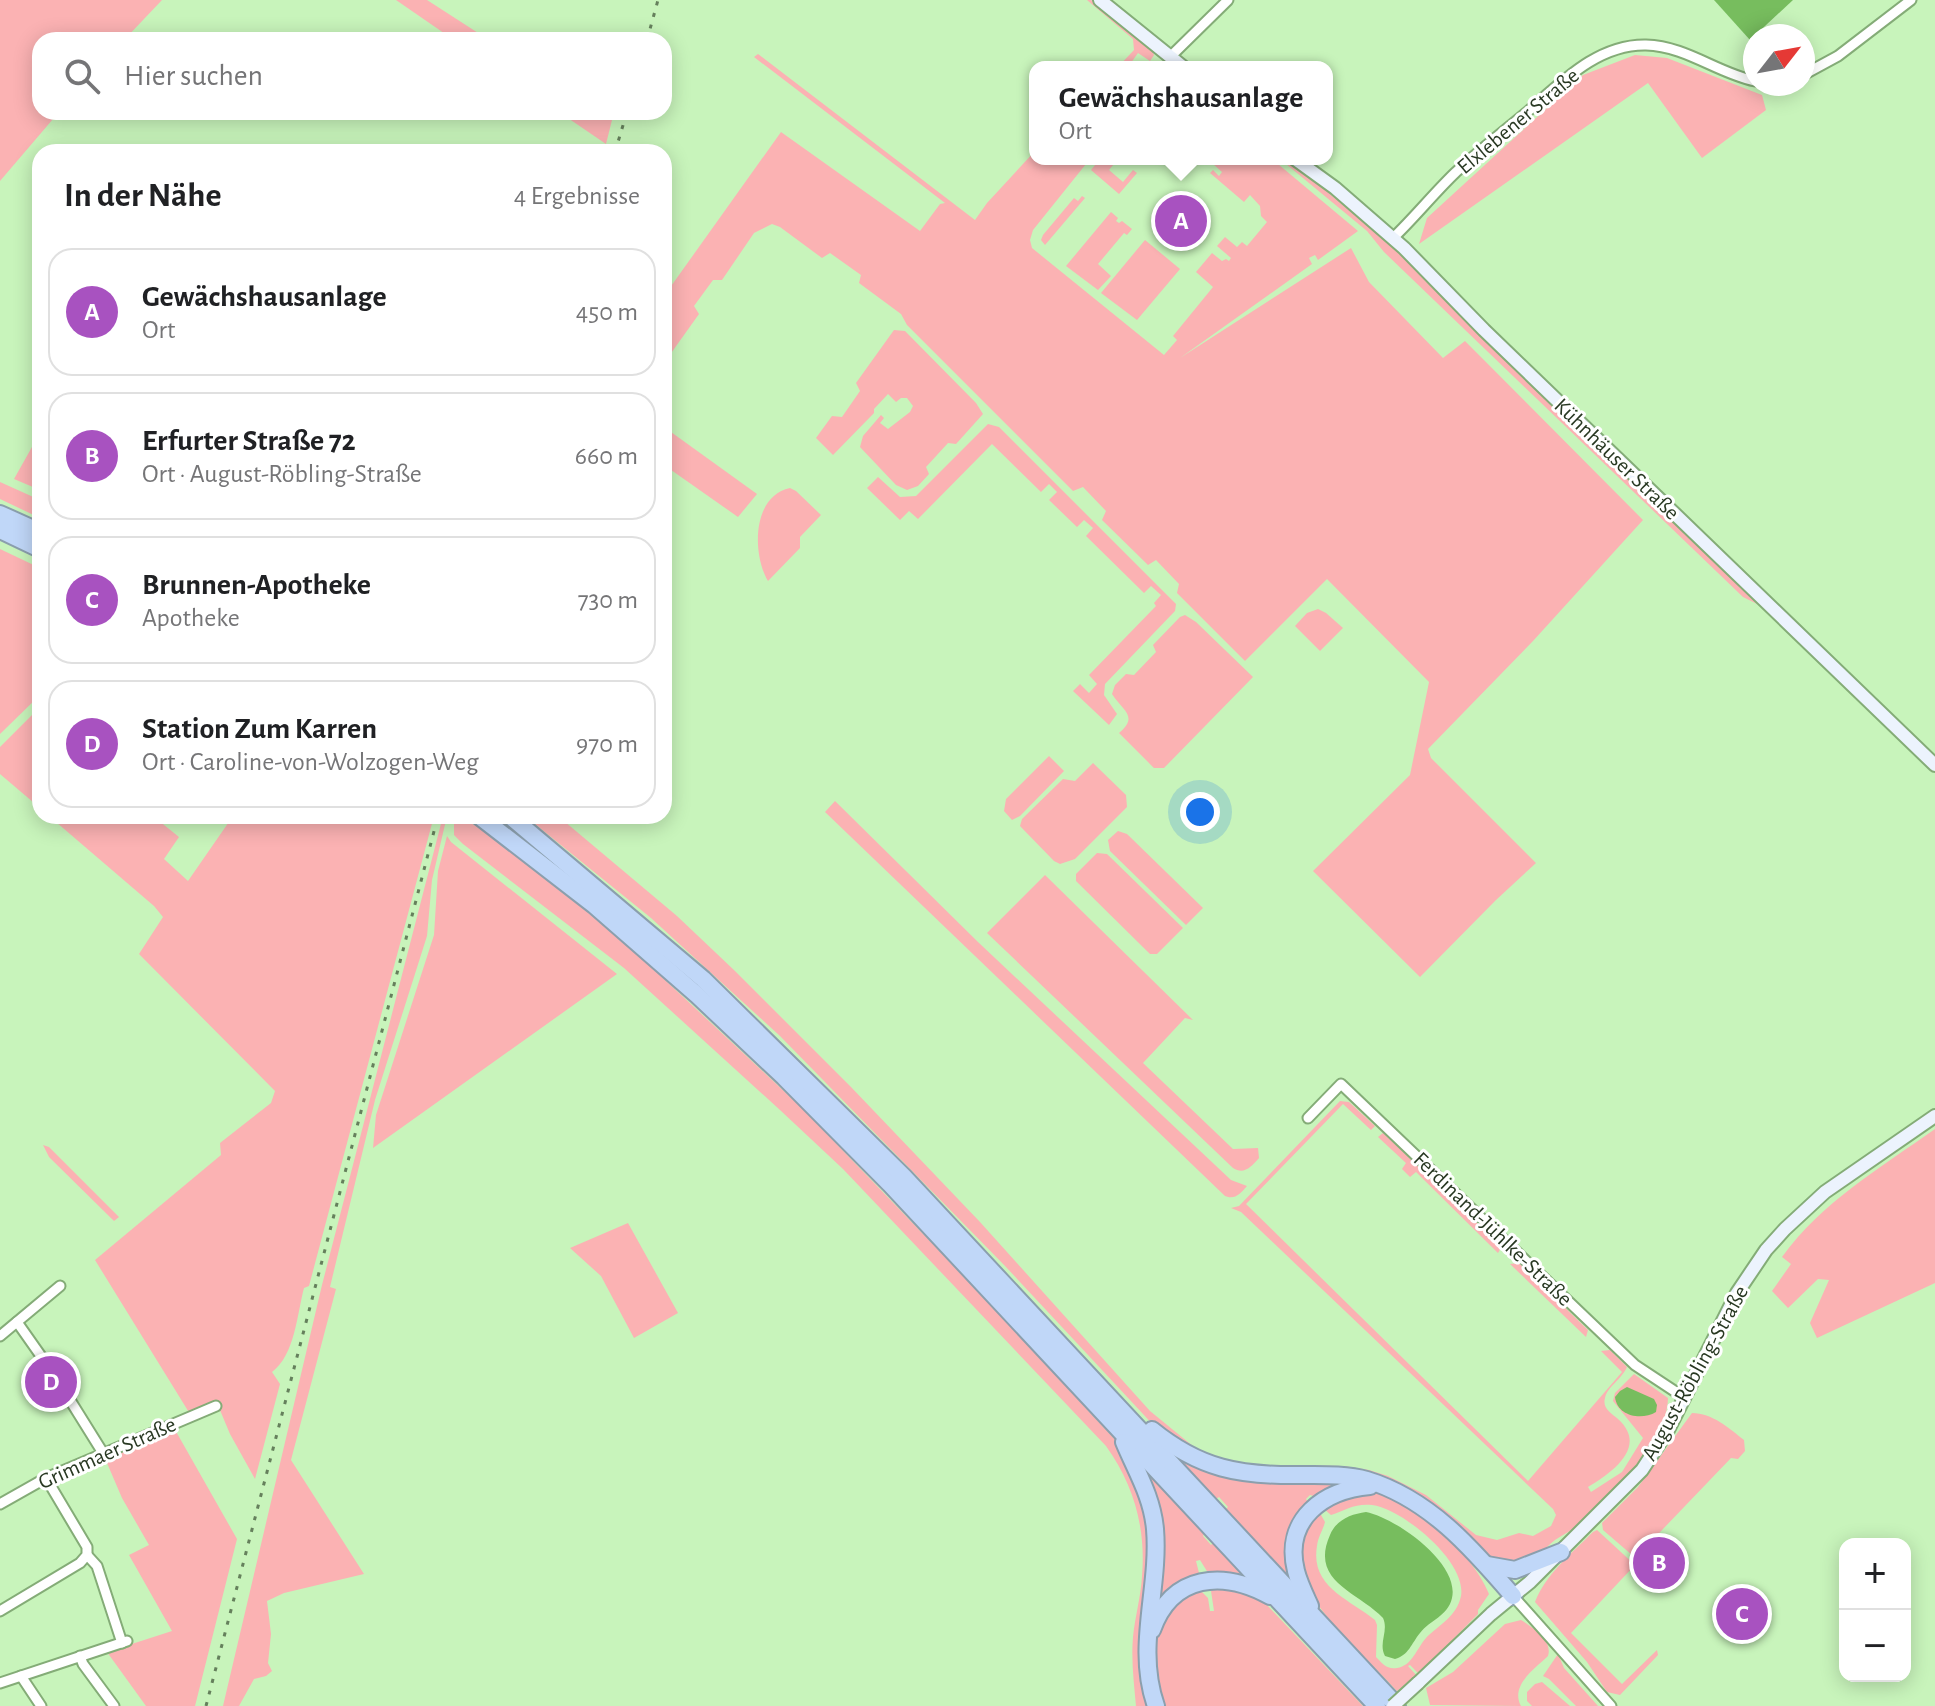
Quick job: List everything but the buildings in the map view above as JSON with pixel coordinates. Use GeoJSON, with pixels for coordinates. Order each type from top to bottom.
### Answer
{"type":"FeatureCollection","features":[{"type":"Feature","properties":{"kind":"highway"},"geometry":{"type":"LineString","coordinates":[[0,514],[32,528]]}},
{"type":"Feature","properties":{"kind":"highway"},"geometry":{"type":"LineString","coordinates":[[0,530],[32,545]]}},
{"type":"Feature","properties":{"kind":"highway"},"geometry":{"type":"LineString","coordinates":[[489,824],[594,905],[784,1077],[1315,1619],[1395,1706]]}},
{"type":"Feature","properties":{"kind":"highway"},"geometry":{"type":"LineString","coordinates":[[519,824],[703,979],[914,1188],[1280,1602],[1377,1706]]}},
{"type":"Feature","properties":{"kind":"highway"},"geometry":{"type":"LineString","coordinates":[[1123,1422],[1189,1456],[1226,1470],[1369,1480],[1416,1501],[1435,1515],[1487,1565],[1513,1596]]}},
{"type":"Feature","properties":{"kind":"highway"},"geometry":{"type":"LineString","coordinates":[[1123,1422],[1155,1527],[1155,1571],[1147,1647],[1148,1673],[1156,1706]]}},
{"type":"Feature","properties":{"kind":"highway"},"geometry":{"type":"LineString","coordinates":[[1315,1619],[1296,1571],[1294,1552],[1299,1529],[1310,1511],[1327,1497],[1349,1488],[1377,1485]]}},
{"type":"Feature","properties":{"kind":"highway"},"geometry":{"type":"LineString","coordinates":[[1487,1565],[1515,1570],[1561,1552]]}},
{"type":"Feature","properties":{"kind":"highway"},"geometry":{"type":"LineString","coordinates":[[1147,1647],[1157,1616],[1164,1606],[1180,1591],[1201,1582],[1235,1582],[1260,1590],[1280,1602]]}},
{"type":"Feature","properties":{"kind":"street"},"geometry":{"type":"LineString","coordinates":[[1100,0],[1175,61]]}},
{"type":"Feature","properties":{"kind":"street"},"geometry":{"type":"LineString","coordinates":[[1170,57],[1228,0]]}},
{"type":"Feature","properties":{"kind":"street"},"geometry":{"type":"LineString","coordinates":[[1815,69],[1831,61],[1911,0]]}},
{"type":"Feature","properties":{"kind":"street","name":"Elxlebener Straße"},"geometry":{"type":"LineString","coordinates":[[1393,238],[1454,174],[1575,71],[1617,49],[1644,45],[1674,48],[1743,78]]}},
{"type":"Feature","properties":{"kind":"street","name":"Kühnhäuser Straße"},"geometry":{"type":"LineString","coordinates":[[1303,165],[1393,238],[1588,431],[1935,765]]}},
{"type":"Feature","properties":{"kind":"street","name":"Ferdinand-Jühlke-Straße"},"geometry":{"type":"LineString","coordinates":[[1308,1118],[1341,1084],[1635,1365],[1685,1398]]}},
{"type":"Feature","properties":{"kind":"street","name":"August-Röbling-Straße"},"geometry":{"type":"LineString","coordinates":[[1395,1706],[1526,1586],[1642,1470],[1685,1398],[1737,1293],[1766,1250],[1785,1229],[1825,1192],[1935,1116]]}},
{"type":"Feature","properties":{"kind":"street"},"geometry":{"type":"LineString","coordinates":[[0,1336],[60,1286]]}},
{"type":"Feature","properties":{"kind":"street"},"geometry":{"type":"LineString","coordinates":[[17,1322],[103,1453]]}},
{"type":"Feature","properties":{"kind":"street","name":"Grimmaer Straße"},"geometry":{"type":"LineString","coordinates":[[0,1504],[46,1478],[216,1406]]}},
{"type":"Feature","properties":{"kind":"street"},"geometry":{"type":"LineString","coordinates":[[0,1611],[80,1563],[87,1555],[87,1547],[46,1478]]}},
{"type":"Feature","properties":{"kind":"street"},"geometry":{"type":"LineString","coordinates":[[0,1683],[124,1642],[97,1566],[87,1555]]}},
{"type":"Feature","properties":{"kind":"street"},"geometry":{"type":"LineString","coordinates":[[1513,1596],[1611,1706]]}},
{"type":"Feature","properties":{"kind":"street"},"geometry":{"type":"LineString","coordinates":[[80,1656],[114,1706]]}},
{"type":"Feature","properties":{"kind":"street"},"geometry":{"type":"LineString","coordinates":[[21,1676],[41,1706]]}},
{"type":"Feature","properties":{"kind":"shaded area"},"geometry":{"type":"Polygon","coordinates":[[[0,0],[162,0],[132,32],[32,32],[32,120],[52,120],[0,181],[0,0]]]}},
{"type":"Feature","properties":{"kind":"shaded area"},"geometry":{"type":"Polygon","coordinates":[[[396,0],[427,0],[477,32],[442,32],[396,0]]]}},
{"type":"Feature","properties":{"kind":"shaded area"},"geometry":{"type":"Polygon","coordinates":[[[1087,0],[1091,0],[1152,50],[1154,55],[1150,61],[1138,53],[1132,61],[1124,61],[1134,50],[1133,39],[1087,0]]]}},
{"type":"Feature","properties":{"kind":"shaded area"},"geometry":{"type":"Polygon","coordinates":[[[1714,0],[1793,0],[1767,24],[1743,24],[1743,32],[1714,0]]]}},
{"type":"Feature","properties":{"kind":"shaded area"},"geometry":{"type":"Polygon","coordinates":[[[758,54],[975,220],[1029,158],[1029,165],[1085,165],[1033,230],[1030,240],[1032,248],[1164,355],[1177,340],[1173,336],[1213,287],[1196,272],[1212,253],[1222,261],[1229,261],[1231,258],[1217,246],[1225,237],[1237,247],[1242,242],[1247,246],[1267,222],[1261,216],[1260,206],[1250,195],[1244,202],[1210,173],[1213,170],[1219,176],[1222,172],[1214,165],[1279,165],[1358,231],[1318,260],[1315,255],[1309,258],[1312,264],[1180,358],[1351,248],[1369,282],[1443,358],[1465,341],[1643,520],[1533,641],[1428,749],[1431,758],[1536,863],[1420,977],[1313,871],[1410,775],[1429,682],[1327,579],[1245,661],[1177,593],[1179,584],[1156,560],[1148,565],[1102,520],[1106,511],[1083,487],[1073,491],[907,325],[901,314],[859,283],[861,275],[830,253],[822,258],[772,224],[754,233],[722,280],[713,280],[694,306],[699,314],[672,352],[672,285],[781,132],[920,231],[940,204],[945,203],[754,57],[758,54]]]}},
{"type":"Feature","properties":{"kind":"shaded area"},"geometry":{"type":"Polygon","coordinates":[[[1635,55],[1667,58],[1743,88],[1743,96],[1762,96],[1766,110],[1702,158],[1648,83],[1419,244],[1427,218],[1583,75],[1635,55]]]}},
{"type":"Feature","properties":{"kind":"shaded area"},"geometry":{"type":"Polygon","coordinates":[[[571,120],[612,120],[606,144],[571,120]]]}},
{"type":"Feature","properties":{"kind":"shaded area"},"geometry":{"type":"Polygon","coordinates":[[[1095,165],[1113,165],[1109,170],[1123,182],[1133,170],[1137,173],[1119,194],[1091,170],[1095,165]]]}},
{"type":"Feature","properties":{"kind":"shaded area"},"geometry":{"type":"Polygon","coordinates":[[[1287,165],[1295,165],[1392,246],[1801,643],[1759,605],[1743,597],[1384,252],[1367,231],[1287,165]]]}},
{"type":"Feature","properties":{"kind":"shaded area"},"geometry":{"type":"Polygon","coordinates":[[[1082,196],[1085,198],[1045,245],[1041,240],[1043,235],[1074,198],[1078,201],[1082,196]]]}},
{"type":"Feature","properties":{"kind":"shaded area"},"geometry":{"type":"Polygon","coordinates":[[[1111,212],[1118,218],[1116,221],[1122,221],[1132,229],[1127,235],[1124,233],[1098,264],[1111,276],[1098,290],[1066,266],[1111,212]]]}},
{"type":"Feature","properties":{"kind":"shaded area"},"geometry":{"type":"Polygon","coordinates":[[[1145,240],[1180,269],[1137,320],[1101,293],[1145,240]]]}},
{"type":"Feature","properties":{"kind":"shaded area"},"geometry":{"type":"Polygon","coordinates":[[[894,330],[905,331],[976,403],[983,414],[956,444],[948,443],[926,467],[929,474],[918,486],[907,490],[896,485],[860,447],[863,436],[881,415],[884,418],[880,423],[888,429],[910,412],[913,406],[907,398],[896,402],[888,394],[833,455],[816,438],[832,416],[842,417],[860,391],[856,383],[894,330]]]}},
{"type":"Feature","properties":{"kind":"shaded area"},"geometry":{"type":"Polygon","coordinates":[[[988,424],[999,427],[1176,604],[1175,611],[1105,684],[1104,695],[1117,714],[1109,725],[1073,691],[1080,684],[1089,693],[1097,684],[1089,675],[1156,606],[1154,603],[1161,595],[1151,586],[1144,593],[1086,536],[1093,528],[1084,520],[1077,527],[1049,500],[1057,492],[1049,484],[1041,492],[992,444],[918,519],[909,511],[900,520],[867,488],[878,477],[900,497],[916,496],[988,424]]]}},
{"type":"Feature","properties":{"kind":"shaded area"},"geometry":{"type":"Polygon","coordinates":[[[672,433],[757,494],[738,517],[672,471],[672,433]]]}},
{"type":"Feature","properties":{"kind":"shaded area"},"geometry":{"type":"Polygon","coordinates":[[[32,447],[32,487],[14,479],[32,447]]]}},
{"type":"Feature","properties":{"kind":"shaded area"},"geometry":{"type":"Polygon","coordinates":[[[0,482],[32,496],[32,514],[0,499],[0,482]]]}},
{"type":"Feature","properties":{"kind":"shaded area"},"geometry":{"type":"Polygon","coordinates":[[[790,488],[821,515],[800,537],[800,548],[768,581],[759,556],[762,514],[777,493],[790,488]]]}},
{"type":"Feature","properties":{"kind":"shaded area"},"geometry":{"type":"Polygon","coordinates":[[[0,549],[32,564],[32,703],[0,734],[0,549]]]}},
{"type":"Feature","properties":{"kind":"shaded area"},"geometry":{"type":"Polygon","coordinates":[[[1318,609],[1343,628],[1320,651],[1295,626],[1307,613],[1318,609]]]}},
{"type":"Feature","properties":{"kind":"shaded area"},"geometry":{"type":"Polygon","coordinates":[[[1185,615],[1253,677],[1164,768],[1154,768],[1119,733],[1128,718],[1112,694],[1115,685],[1126,674],[1134,675],[1156,652],[1153,645],[1185,615]]]}},
{"type":"Feature","properties":{"kind":"shaded area"},"geometry":{"type":"Polygon","coordinates":[[[32,715],[32,801],[0,774],[0,747],[32,715]]]}},
{"type":"Feature","properties":{"kind":"shaded area"},"geometry":{"type":"Polygon","coordinates":[[[1049,756],[1064,771],[1020,816],[1012,820],[1004,811],[1006,799],[1049,756]]]}},
{"type":"Feature","properties":{"kind":"shaded area"},"geometry":{"type":"Polygon","coordinates":[[[1093,763],[1126,795],[1127,807],[1075,859],[1060,864],[1020,826],[1022,819],[1063,779],[1075,781],[1093,763]]]}},
{"type":"Feature","properties":{"kind":"shaded area"},"geometry":{"type":"Polygon","coordinates":[[[835,801],[978,942],[1231,1180],[1247,1186],[1242,1192],[1235,1197],[1225,1196],[825,812],[835,801]]]}},
{"type":"Feature","properties":{"kind":"shaded area"},"geometry":{"type":"Polygon","coordinates":[[[58,824],[163,824],[179,837],[164,859],[188,881],[227,824],[432,824],[309,1286],[304,1288],[286,1355],[272,1372],[280,1384],[255,1479],[217,1403],[190,1414],[95,1260],[221,1155],[220,1143],[271,1103],[275,1091],[139,954],[163,917],[58,824]]]}},
{"type":"Feature","properties":{"kind":"shaded area"},"geometry":{"type":"Polygon","coordinates":[[[441,824],[445,824],[432,880],[427,936],[375,1100],[330,1287],[336,1289],[291,1460],[364,1574],[284,1593],[267,1601],[271,1634],[268,1663],[272,1671],[254,1679],[239,1706],[223,1706],[322,1285],[441,824]]]}},
{"type":"Feature","properties":{"kind":"shaded area"},"geometry":{"type":"Polygon","coordinates":[[[454,824],[476,824],[575,901],[649,965],[802,1108],[1121,1446],[1148,1509],[1151,1706],[1136,1706],[1133,1672],[1133,1637],[1143,1558],[1140,1524],[1131,1492],[1106,1446],[843,1169],[624,968],[454,835],[454,824]]]}},
{"type":"Feature","properties":{"kind":"shaded area"},"geometry":{"type":"Polygon","coordinates":[[[535,824],[568,824],[677,916],[851,1087],[980,1222],[1150,1411],[1194,1447],[1247,1465],[1343,1466],[1369,1470],[1426,1495],[1476,1535],[1497,1540],[1519,1533],[1533,1536],[1551,1526],[1556,1515],[1241,1212],[1231,1208],[1239,1206],[1340,1101],[1349,1102],[1375,1126],[1371,1130],[1343,1104],[1246,1204],[1528,1481],[1622,1372],[1601,1351],[1610,1350],[1627,1367],[1606,1394],[1604,1402],[1627,1429],[1630,1439],[1623,1458],[1616,1467],[1588,1487],[1591,1492],[1622,1472],[1643,1438],[1613,1401],[1615,1393],[1634,1374],[1668,1398],[1659,1431],[1639,1464],[1600,1508],[1526,1564],[1495,1561],[1449,1519],[1404,1489],[1223,1465],[1157,1429],[1006,1267],[780,1036],[651,918],[535,824]]]}},
{"type":"Feature","properties":{"kind":"shaded area"},"geometry":{"type":"Polygon","coordinates":[[[1118,831],[1127,834],[1203,908],[1186,925],[1110,851],[1108,840],[1118,831]]]}},
{"type":"Feature","properties":{"kind":"shaded area"},"geometry":{"type":"Polygon","coordinates":[[[447,836],[617,974],[373,1148],[376,1115],[434,935],[438,871],[447,836]]]}},
{"type":"Feature","properties":{"kind":"shaded area"},"geometry":{"type":"Polygon","coordinates":[[[1097,853],[1107,854],[1183,928],[1157,954],[1150,954],[1076,881],[1076,874],[1097,853]]]}},
{"type":"Feature","properties":{"kind":"shaded area"},"geometry":{"type":"Polygon","coordinates":[[[1045,875],[1193,1020],[1185,1018],[1143,1063],[1233,1149],[1258,1148],[1259,1158],[1250,1167],[1241,1171],[1233,1168],[987,933],[1045,875]]]}},
{"type":"Feature","properties":{"kind":"shaded area"},"geometry":{"type":"Polygon","coordinates":[[[1935,1129],[1935,1283],[1817,1338],[1810,1323],[1829,1280],[1818,1279],[1788,1308],[1772,1291],[1791,1264],[1782,1257],[1833,1203],[1935,1129]]]}},
{"type":"Feature","properties":{"kind":"shaded area"},"geometry":{"type":"Polygon","coordinates":[[[1383,1133],[1502,1246],[1498,1253],[1416,1172],[1410,1177],[1402,1169],[1406,1163],[1378,1137],[1383,1133]]]}},
{"type":"Feature","properties":{"kind":"shaded area"},"geometry":{"type":"Polygon","coordinates":[[[43,1145],[49,1147],[119,1217],[114,1221],[49,1157],[43,1145]]]}},
{"type":"Feature","properties":{"kind":"shaded area"},"geometry":{"type":"Polygon","coordinates":[[[628,1223],[678,1313],[634,1338],[601,1276],[570,1248],[628,1223]]]}},
{"type":"Feature","properties":{"kind":"shaded area"},"geometry":{"type":"Polygon","coordinates":[[[1519,1263],[1588,1330],[1586,1337],[1510,1264],[1519,1263]]]}},
{"type":"Feature","properties":{"kind":"shaded area"},"geometry":{"type":"Polygon","coordinates":[[[1627,1387],[1654,1399],[1656,1412],[1637,1416],[1620,1409],[1615,1397],[1627,1387]]]}},
{"type":"Feature","properties":{"kind":"shaded area"},"geometry":{"type":"Polygon","coordinates":[[[1692,1413],[1713,1418],[1726,1426],[1744,1440],[1745,1451],[1738,1459],[1731,1458],[1640,1553],[1639,1561],[1603,1530],[1602,1523],[1638,1487],[1692,1413]]]}},
{"type":"Feature","properties":{"kind":"shaded area"},"geometry":{"type":"Polygon","coordinates":[[[174,1428],[237,1539],[195,1706],[146,1706],[107,1652],[172,1631],[129,1555],[149,1545],[122,1498],[104,1456],[174,1428]]]}},
{"type":"Feature","properties":{"kind":"shaded area"},"geometry":{"type":"Polygon","coordinates":[[[1174,1454],[1194,1464],[1350,1481],[1306,1499],[1309,1504],[1294,1583],[1226,1509],[1228,1507],[1219,1497],[1216,1499],[1174,1454]]]}},
{"type":"Feature","properties":{"kind":"shaded area"},"geometry":{"type":"Polygon","coordinates":[[[1145,1469],[1247,1581],[1210,1576],[1200,1560],[1196,1561],[1197,1578],[1154,1614],[1145,1469]]]}},
{"type":"Feature","properties":{"kind":"shaded area"},"geometry":{"type":"Polygon","coordinates":[[[1367,1491],[1403,1504],[1439,1529],[1469,1561],[1489,1594],[1478,1614],[1419,1674],[1408,1666],[1417,1676],[1397,1691],[1328,1618],[1306,1586],[1300,1571],[1299,1556],[1305,1534],[1316,1514],[1321,1515],[1325,1522],[1317,1546],[1319,1572],[1334,1590],[1375,1620],[1376,1657],[1388,1667],[1407,1664],[1426,1638],[1452,1615],[1461,1596],[1460,1582],[1444,1553],[1400,1516],[1372,1505],[1356,1506],[1331,1515],[1324,1509],[1325,1503],[1367,1491]]]}},
{"type":"Feature","properties":{"kind":"shaded area"},"geometry":{"type":"Polygon","coordinates":[[[1366,1512],[1393,1523],[1423,1544],[1446,1571],[1452,1585],[1452,1598],[1447,1609],[1424,1629],[1407,1652],[1395,1659],[1385,1656],[1383,1651],[1383,1618],[1340,1584],[1326,1564],[1325,1551],[1336,1525],[1350,1516],[1366,1512]]]}},
{"type":"Feature","properties":{"kind":"shaded area"},"geometry":{"type":"Polygon","coordinates":[[[1597,1530],[1635,1565],[1571,1633],[1622,1684],[1657,1650],[1658,1655],[1620,1695],[1607,1692],[1587,1662],[1535,1602],[1552,1573],[1597,1530]]]}},
{"type":"Feature","properties":{"kind":"shaded area"},"geometry":{"type":"Polygon","coordinates":[[[1217,1585],[1256,1596],[1266,1604],[1363,1706],[1162,1706],[1154,1654],[1163,1617],[1176,1601],[1198,1588],[1208,1598],[1210,1611],[1214,1611],[1211,1591],[1217,1585]]]}},
{"type":"Feature","properties":{"kind":"shaded area"},"geometry":{"type":"Polygon","coordinates":[[[1521,1620],[1541,1635],[1549,1650],[1548,1656],[1521,1685],[1518,1699],[1521,1706],[1430,1705],[1426,1688],[1453,1672],[1505,1624],[1521,1620]]]}},
{"type":"Feature","properties":{"kind":"shaded area"},"geometry":{"type":"Polygon","coordinates":[[[1558,1654],[1564,1668],[1598,1706],[1576,1706],[1543,1676],[1558,1654]]]}},
{"type":"Feature","properties":{"kind":"shaded area"},"geometry":{"type":"Polygon","coordinates":[[[1542,1682],[1570,1706],[1532,1706],[1527,1701],[1527,1692],[1542,1682]]]}},
{"type":"Feature","properties":{"kind":"railway"},"geometry":{"type":"LineString","coordinates":[[649,32],[658,0]]}},
{"type":"Feature","properties":{"kind":"railway"},"geometry":{"type":"LineString","coordinates":[[617,144],[625,120]]}},
{"type":"Feature","properties":{"kind":"railway"},"geometry":{"type":"LineString","coordinates":[[206,1706],[436,824]]}},
{"type":"Feature","properties":{"kind":"place","name":"Gewächshausanlage"},"geometry":{"type":"Point","coordinates":[1181,221]}},
{"type":"Feature","properties":{"kind":"place","name":"Station Zum Karren"},"geometry":{"type":"Point","coordinates":[51,1382]}},
{"type":"Feature","properties":{"kind":"place","name":"Erfurter Straße 72"},"geometry":{"type":"Point","coordinates":[1659,1563]}},
{"type":"Feature","properties":{"kind":"place","name":"Brunnen-Apotheke"},"geometry":{"type":"Point","coordinates":[1742,1614]}}]}
